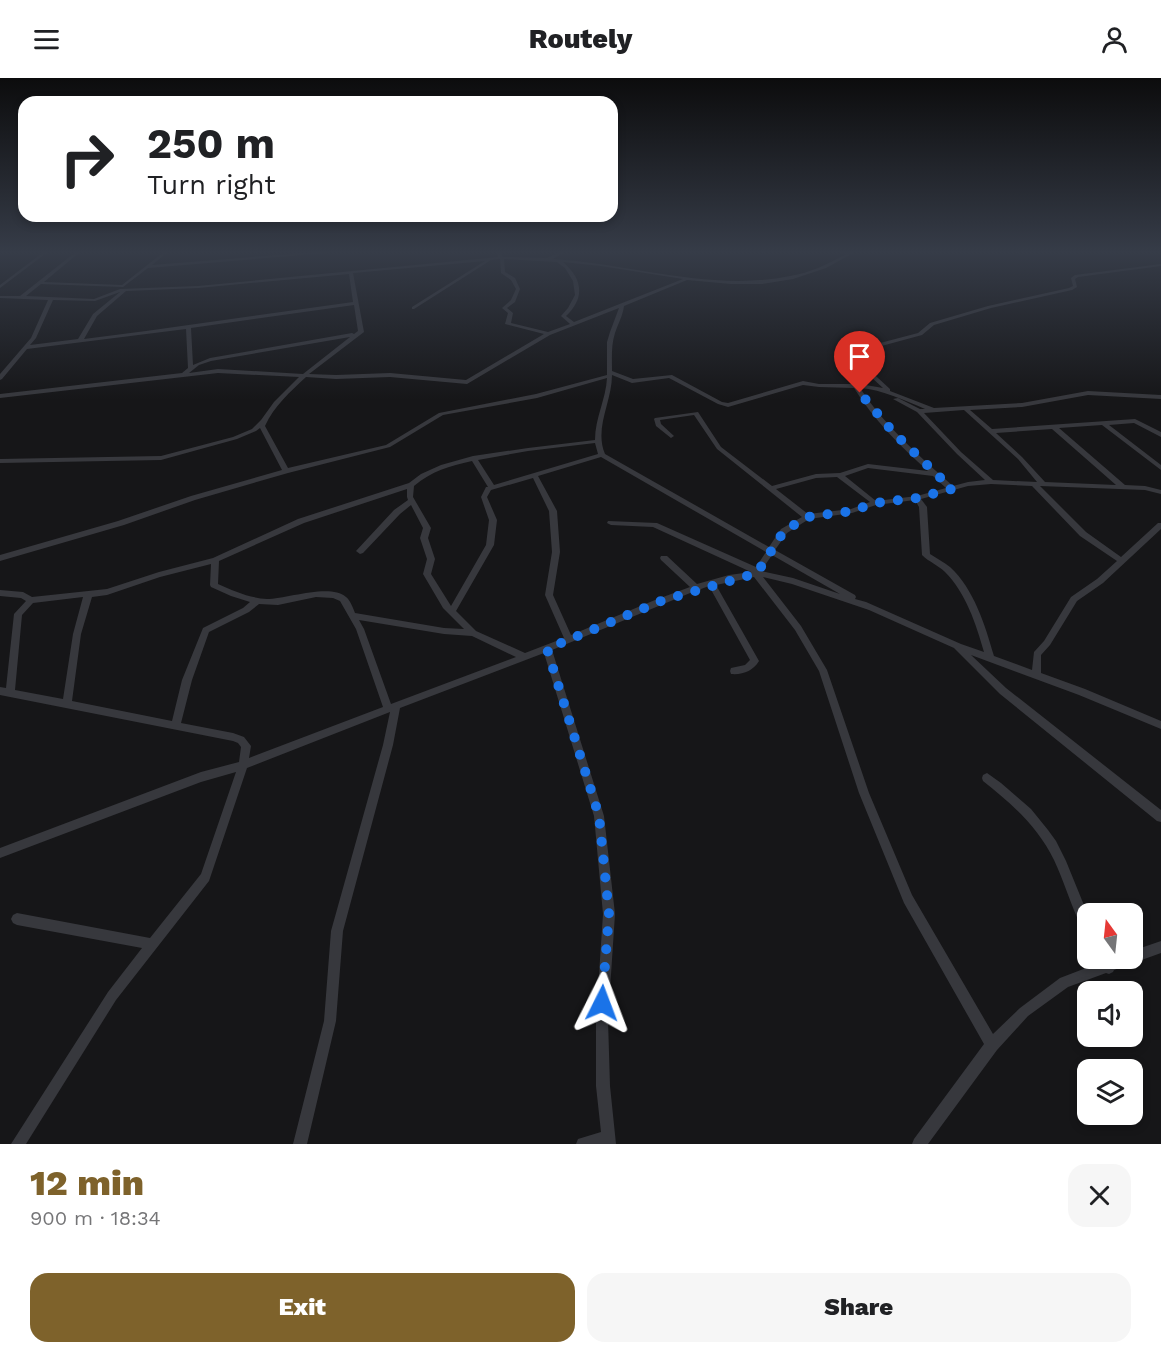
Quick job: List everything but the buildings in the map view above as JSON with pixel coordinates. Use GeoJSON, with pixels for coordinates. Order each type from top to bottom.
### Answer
{"type":"FeatureCollection","features":[{"type":"Feature","properties":{"kind":"street"},"geometry":{"type":"LineString","coordinates":[[0,378],[27,347],[50,301]]}},
{"type":"Feature","properties":{"kind":"street"},"geometry":{"type":"LineString","coordinates":[[80,341],[95,315],[110,301]]}},
{"type":"Feature","properties":{"kind":"street"},"geometry":{"type":"LineString","coordinates":[[414,308],[425,301]]}},
{"type":"Feature","properties":{"kind":"street"},"geometry":{"type":"LineString","coordinates":[[512,301],[504,308],[511,313],[508,324],[548,334]]}},
{"type":"Feature","properties":{"kind":"street"},"geometry":{"type":"LineString","coordinates":[[574,324],[563,316],[571,310],[575,301]]}},
{"type":"Feature","properties":{"kind":"street"},"geometry":{"type":"LineString","coordinates":[[0,396],[188,370],[336,377],[390,375],[467,382],[548,334],[635,301]]}},
{"type":"Feature","properties":{"kind":"street"},"geometry":{"type":"LineString","coordinates":[[991,482],[959,453],[919,411],[905,405],[848,353],[920,334],[932,324],[1018,301]]}},
{"type":"Feature","properties":{"kind":"street"},"geometry":{"type":"LineString","coordinates":[[27,347],[355,303],[361,332]]}},
{"type":"Feature","properties":{"kind":"street"},"geometry":{"type":"LineString","coordinates":[[622,306],[621,317],[611,335],[609,374],[598,441],[603,455],[868,607]]}},
{"type":"Feature","properties":{"kind":"street"},"geometry":{"type":"LineString","coordinates":[[188,326],[190,333],[188,370]]}},
{"type":"Feature","properties":{"kind":"street"},"geometry":{"type":"LineString","coordinates":[[188,370],[210,360],[329,341],[361,332]]}},
{"type":"Feature","properties":{"kind":"street"},"geometry":{"type":"LineString","coordinates":[[0,461],[161,458],[235,438],[254,430],[273,405],[361,332]]}},
{"type":"Feature","properties":{"kind":"street"},"geometry":{"type":"LineString","coordinates":[[0,558],[286,471],[388,446],[446,412],[537,396],[609,374],[632,381],[672,376],[720,403],[728,405],[801,383],[815,387],[856,386],[890,392],[933,410]]}},
{"type":"Feature","properties":{"kind":"street"},"geometry":{"type":"LineString","coordinates":[[856,386],[863,399],[893,432],[952,489]]}},
{"type":"Feature","properties":{"kind":"street"},"geometry":{"type":"LineString","coordinates":[[919,411],[1022,405],[1088,393],[1161,397]]}},
{"type":"Feature","properties":{"kind":"street"},"geometry":{"type":"LineString","coordinates":[[966,408],[992,431],[1083,534],[1122,561]]}},
{"type":"Feature","properties":{"kind":"street"},"geometry":{"type":"LineString","coordinates":[[671,436],[658,425],[657,419],[696,412],[719,448],[773,488],[807,517]]}},
{"type":"Feature","properties":{"kind":"street"},"geometry":{"type":"LineString","coordinates":[[992,431],[1138,421],[1161,435]]}},
{"type":"Feature","properties":{"kind":"street"},"geometry":{"type":"LineString","coordinates":[[262,422],[286,471]]}},
{"type":"Feature","properties":{"kind":"street"},"geometry":{"type":"LineString","coordinates":[[1103,423],[1161,468]]}},
{"type":"Feature","properties":{"kind":"street"},"geometry":{"type":"LineString","coordinates":[[1054,427],[1124,487]]}},
{"type":"Feature","properties":{"kind":"street"},"geometry":{"type":"LineString","coordinates":[[0,593],[23,595],[31,600],[117,590],[159,575],[215,560],[301,521],[411,485],[419,477],[473,458],[598,441]]}},
{"type":"Feature","properties":{"kind":"street"},"geometry":{"type":"LineString","coordinates":[[452,611],[490,545],[493,520],[484,497],[492,487],[603,455]]}},
{"type":"Feature","properties":{"kind":"street"},"geometry":{"type":"LineString","coordinates":[[473,458],[492,487]]}},
{"type":"Feature","properties":{"kind":"street"},"geometry":{"type":"LineString","coordinates":[[773,488],[816,476],[841,475],[868,466],[936,474]]}},
{"type":"Feature","properties":{"kind":"street"},"geometry":{"type":"LineString","coordinates":[[841,475],[875,503]]}},
{"type":"Feature","properties":{"kind":"street"},"geometry":{"type":"LineString","coordinates":[[535,476],[553,508],[556,552],[549,595],[569,640]]}},
{"type":"Feature","properties":{"kind":"street"},"geometry":{"type":"LineString","coordinates":[[0,853],[201,777],[243,765],[547,649],[661,601],[757,572],[784,531],[807,517],[852,511],[875,503],[917,498],[991,482],[1124,487],[1161,492]]}},
{"type":"Feature","properties":{"kind":"street"},"geometry":{"type":"LineString","coordinates":[[411,485],[412,501],[427,528],[424,538],[430,555],[428,578],[452,611],[474,633],[525,657]]}},
{"type":"Feature","properties":{"kind":"street"},"geometry":{"type":"LineString","coordinates":[[917,498],[923,507],[926,555],[948,570],[969,600],[982,630],[990,657]]}},
{"type":"Feature","properties":{"kind":"street"},"geometry":{"type":"LineString","coordinates":[[360,551],[397,512],[412,501]]}},
{"type":"Feature","properties":{"kind":"street"},"geometry":{"type":"LineString","coordinates":[[611,523],[654,525],[757,572],[784,578],[868,607],[957,646],[1036,674],[1161,725]]}},
{"type":"Feature","properties":{"kind":"street"},"geometry":{"type":"LineString","coordinates":[[1036,674],[1037,654],[1047,643],[1074,599],[1101,581],[1161,525]]}},
{"type":"Feature","properties":{"kind":"street"},"geometry":{"type":"LineString","coordinates":[[664,558],[697,589]]}},
{"type":"Feature","properties":{"kind":"street"},"geometry":{"type":"LineString","coordinates":[[215,560],[214,585],[257,600],[277,602],[312,596],[338,595],[343,599],[354,616],[392,707],[388,745],[337,932],[330,1021],[300,1144]]}},
{"type":"Feature","properties":{"kind":"street"},"geometry":{"type":"LineString","coordinates":[[757,572],[798,628],[823,670],[864,793],[908,899],[992,1045]]}},
{"type":"Feature","properties":{"kind":"street"},"geometry":{"type":"LineString","coordinates":[[712,584],[755,661],[748,668],[734,671]]}},
{"type":"Feature","properties":{"kind":"street"},"geometry":{"type":"LineString","coordinates":[[67,703],[77,634],[88,595]]}},
{"type":"Feature","properties":{"kind":"street"},"geometry":{"type":"LineString","coordinates":[[19,1143],[100,1014],[204,877],[243,765],[246,746],[241,740],[176,724],[5,692],[18,614],[31,600]]}},
{"type":"Feature","properties":{"kind":"street"},"geometry":{"type":"LineString","coordinates":[[176,724],[187,680],[206,630],[246,610],[257,600]]}},
{"type":"Feature","properties":{"kind":"street"},"geometry":{"type":"LineString","coordinates":[[354,616],[433,630],[474,633]]}},
{"type":"Feature","properties":{"kind":"street"},"geometry":{"type":"LineString","coordinates":[[957,646],[1003,691],[1161,817]]}},
{"type":"Feature","properties":{"kind":"street"},"geometry":{"type":"LineString","coordinates":[[547,649],[599,816],[605,857],[609,914],[602,1020],[609,1141],[583,1144]]}},
{"type":"Feature","properties":{"kind":"street"},"geometry":{"type":"LineString","coordinates":[[987,778],[1030,815],[1049,841],[1057,854],[1077,903]]}},
{"type":"Feature","properties":{"kind":"street"},"geometry":{"type":"LineString","coordinates":[[17,919],[153,944]]}},
{"type":"Feature","properties":{"kind":"street"},"geometry":{"type":"LineString","coordinates":[[1143,952],[1161,947]]}},
{"type":"Feature","properties":{"kind":"street"},"geometry":{"type":"LineString","coordinates":[[919,1144],[992,1045],[1024,1012],[1064,982],[1093,969]]}},
{"type":"Feature","properties":{"kind":"route"},"geometry":{"type":"LineString","coordinates":[[602,1003],[609,914],[605,857],[599,816],[547,649],[661,601],[712,584],[757,573],[784,531],[795,522],[807,517],[852,511],[883,501],[917,498],[952,489],[893,432],[860,393]]}}]}
